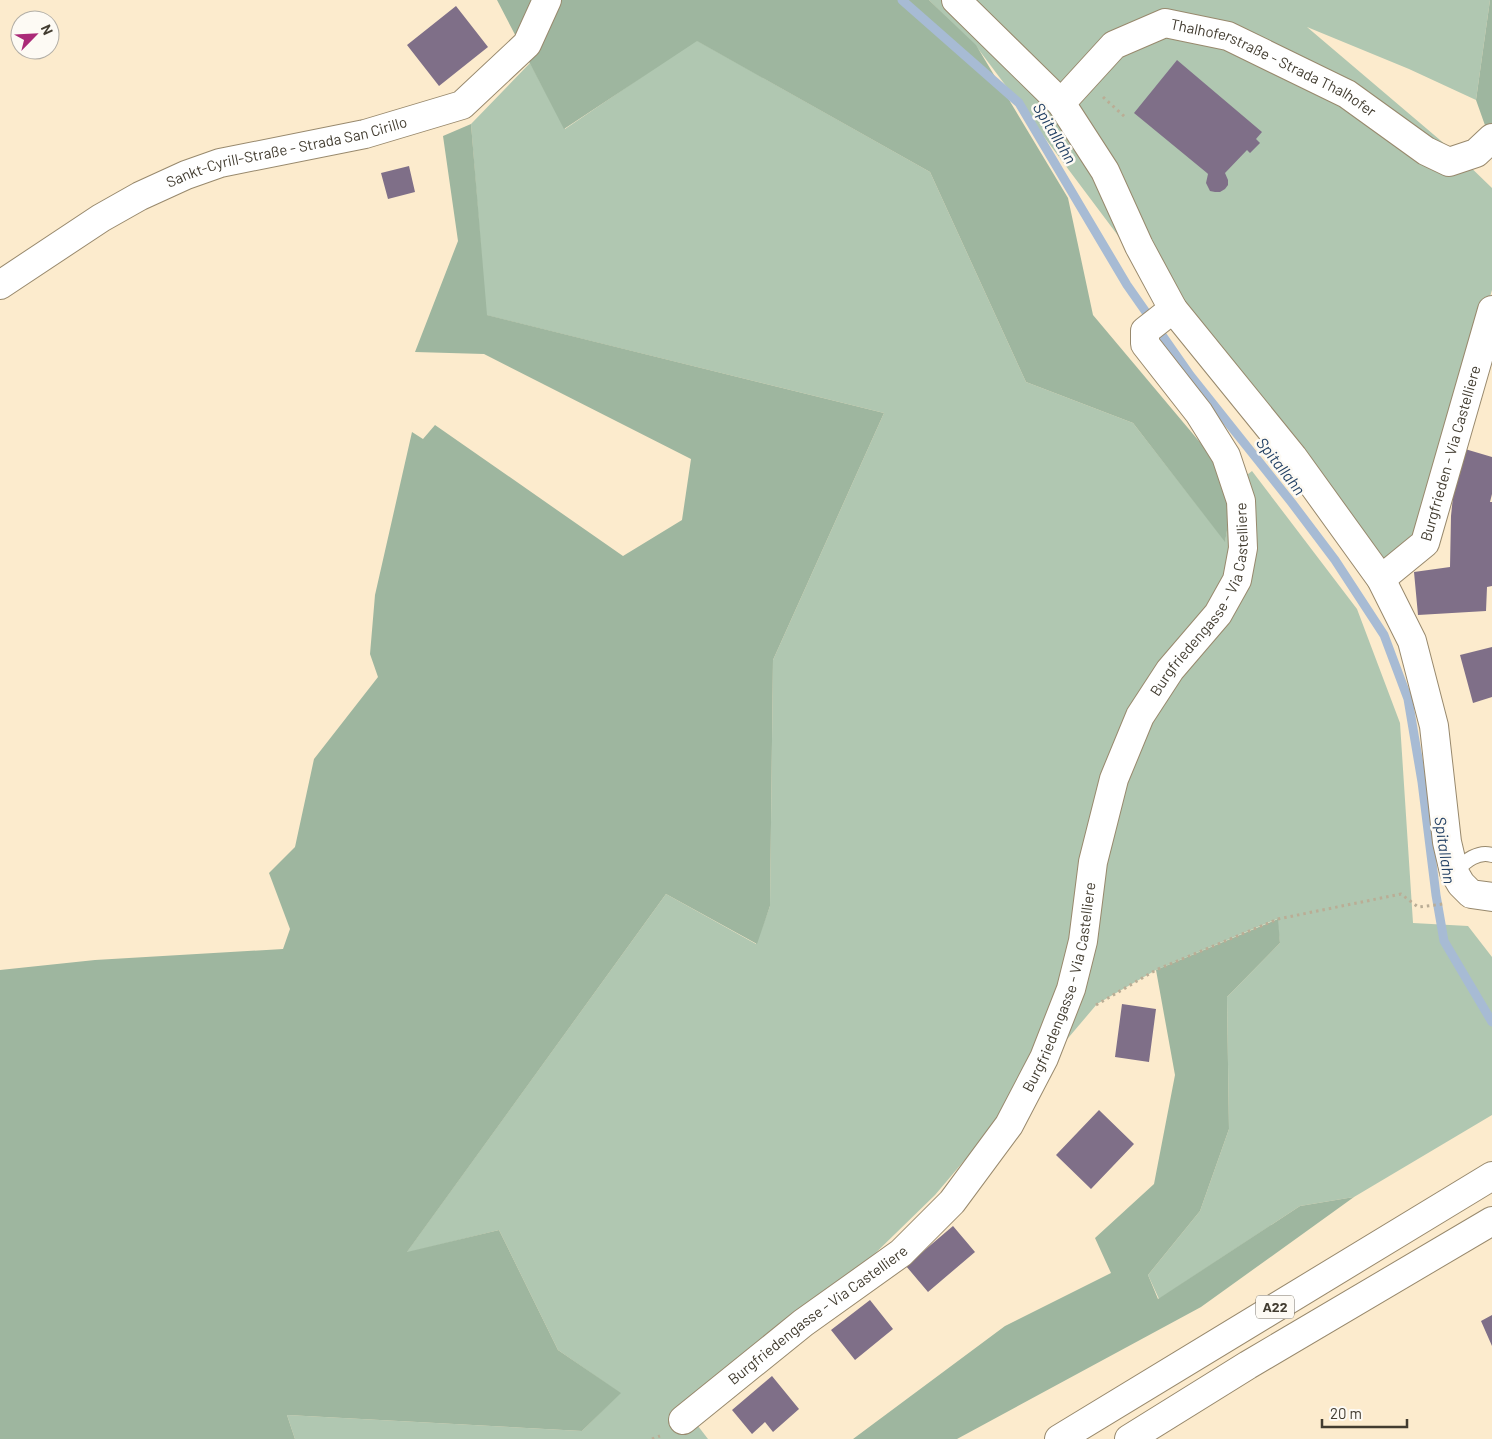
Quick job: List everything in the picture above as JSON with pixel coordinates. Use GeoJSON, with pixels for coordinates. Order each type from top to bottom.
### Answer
{"type":"FeatureCollection","features":[{"type":"Feature","properties":{"kind":"main road","name":"Sankt-Cyrill-Straße - Strada San Cirillo"},"geometry":{"type":"LineString","coordinates":[[0,285],[101,218],[140,196],[186,176],[220,163],[365,134],[462,105],[527,44],[547,0]]}},
{"type":"Feature","properties":{"kind":"main road"},"geometry":{"type":"LineString","coordinates":[[956,0],[1061,103],[1105,171],[1139,246],[1161,318],[1293,457],[1381,579],[1412,641],[1434,726],[1447,842],[1454,872],[1461,884],[1471,894],[1492,897]]}},
{"type":"Feature","properties":{"kind":"main road","name":"Thalhoferstraße - Strada Thalhofer"},"geometry":{"type":"LineString","coordinates":[[1061,103],[1114,45],[1165,23],[1228,36],[1348,94],[1426,151],[1449,162],[1476,153],[1492,138]]}},
{"type":"Feature","properties":{"kind":"main road","name":"Burgfrieden - Via Castelliere"},"geometry":{"type":"LineString","coordinates":[[1381,579],[1424,543],[1492,310]]}},
{"type":"Feature","properties":{"kind":"main road","name":"Burgfriedengasse - Via Castelliere"},"geometry":{"type":"LineString","coordinates":[[682,1420],[803,1322],[901,1253],[952,1202],[1009,1125],[1044,1058],[1070,989],[1083,941],[1093,862],[1114,779],[1140,716],[1170,670],[1218,614],[1237,580],[1243,548],[1241,501],[1226,456],[1198,413],[1145,344],[1161,318]]}},
{"type":"Feature","properties":{"kind":"main road","name":"A22"},"geometry":{"type":"LineString","coordinates":[[1059,1439],[1492,1176]]}},
{"type":"Feature","properties":{"kind":"main road","name":"A22"},"geometry":{"type":"LineString","coordinates":[[1129,1439],[1248,1365],[1492,1221]]}},
{"type":"Feature","properties":{"kind":"lane"},"geometry":{"type":"LineString","coordinates":[[1454,872],[1469,858],[1489,853],[1492,855]]}},
{"type":"Feature","properties":{"kind":"path"},"geometry":{"type":"LineString","coordinates":[[1101,95],[1125,117]]}},
{"type":"Feature","properties":{"kind":"path"},"geometry":{"type":"LineString","coordinates":[[1090,1010],[1097,1004],[1156,970],[1278,919],[1402,894],[1418,907],[1451,903]]}},
{"type":"Feature","properties":{"kind":"green space"},"geometry":{"type":"Polygon","coordinates":[[[497,0],[929,0],[976,45],[1068,198],[1093,315],[1235,484],[1225,542],[1133,423],[1026,382],[930,172],[697,41],[564,129],[497,0]]]}},
{"type":"Feature","properties":{"kind":"green space"},"geometry":{"type":"Polygon","coordinates":[[[929,0],[1490,0],[1476,100],[1409,69],[1307,27],[1460,157],[1492,188],[1492,290],[1417,538],[1381,579],[1173,309],[976,46],[929,0]]]}},
{"type":"Feature","properties":{"kind":"green space"},"geometry":{"type":"Polygon","coordinates":[[[1490,0],[1492,0],[1492,145],[1476,100],[1490,0]]]}},
{"type":"Feature","properties":{"kind":"green space"},"geometry":{"type":"Polygon","coordinates":[[[696,40],[930,172],[1026,382],[1133,423],[1225,541],[1235,484],[1252,471],[1357,609],[1400,723],[1413,923],[1468,926],[1492,957],[1492,1115],[1354,1197],[1300,1206],[1159,1299],[1148,1275],[1200,1211],[1229,1129],[1227,997],[1280,943],[1277,919],[1156,970],[1097,1004],[935,1195],[698,1426],[708,1439],[295,1439],[287,1415],[582,1431],[620,1393],[558,1350],[499,1230],[406,1253],[666,894],[756,944],[770,906],[773,660],[884,413],[486,315],[471,124],[530,63],[565,129],[696,40]]]}},
{"type":"Feature","properties":{"kind":"green space"},"geometry":{"type":"Polygon","coordinates":[[[471,124],[487,315],[884,413],[773,660],[770,906],[757,944],[666,894],[407,1252],[499,1230],[558,1350],[621,1393],[582,1431],[287,1415],[295,1439],[0,1439],[0,970],[95,960],[283,949],[290,929],[269,873],[295,847],[314,759],[378,677],[370,654],[375,595],[412,432],[423,439],[435,425],[623,556],[682,520],[691,459],[484,354],[415,352],[458,241],[443,136],[471,124]]]}},
{"type":"Feature","properties":{"kind":"green space"},"geometry":{"type":"Polygon","coordinates":[[[1278,919],[1280,943],[1227,997],[1229,1129],[1200,1211],[1148,1275],[1158,1299],[1300,1206],[1354,1197],[1201,1307],[957,1439],[853,1439],[1005,1326],[1111,1273],[1095,1238],[1154,1184],[1175,1075],[1156,970],[1278,919]]]}},
{"type":"Feature","properties":{"kind":"building"},"geometry":{"type":"Polygon","coordinates":[[[456,6],[488,47],[439,86],[407,45],[456,6]]]}},
{"type":"Feature","properties":{"kind":"building"},"geometry":{"type":"Polygon","coordinates":[[[1177,60],[1262,132],[1256,139],[1260,143],[1250,153],[1247,150],[1225,173],[1228,185],[1220,192],[1210,191],[1206,183],[1208,174],[1134,113],[1177,60]]]}},
{"type":"Feature","properties":{"kind":"building"},"geometry":{"type":"Polygon","coordinates":[[[409,166],[415,192],[388,199],[381,173],[409,166]]]}},
{"type":"Feature","properties":{"kind":"building"},"geometry":{"type":"Polygon","coordinates":[[[1465,449],[1492,457],[1492,494],[1490,502],[1492,502],[1492,586],[1487,587],[1486,611],[1418,615],[1414,572],[1450,567],[1451,516],[1454,487],[1465,449]]]}},
{"type":"Feature","properties":{"kind":"building"},"geometry":{"type":"Polygon","coordinates":[[[1492,647],[1492,697],[1473,703],[1460,655],[1492,647]]]}},
{"type":"Feature","properties":{"kind":"building"},"geometry":{"type":"Polygon","coordinates":[[[1122,1004],[1156,1009],[1149,1062],[1115,1057],[1122,1004]]]}},
{"type":"Feature","properties":{"kind":"building"},"geometry":{"type":"Polygon","coordinates":[[[1099,1110],[1134,1144],[1091,1189],[1056,1155],[1099,1110]]]}},
{"type":"Feature","properties":{"kind":"building"},"geometry":{"type":"Polygon","coordinates":[[[953,1226],[975,1252],[928,1292],[906,1266],[953,1226]]]}},
{"type":"Feature","properties":{"kind":"building"},"geometry":{"type":"Polygon","coordinates":[[[870,1300],[893,1329],[855,1360],[831,1330],[870,1300]]]}},
{"type":"Feature","properties":{"kind":"building"},"geometry":{"type":"Polygon","coordinates":[[[1492,1315],[1492,1346],[1481,1321],[1492,1315]]]}},
{"type":"Feature","properties":{"kind":"building"},"geometry":{"type":"Polygon","coordinates":[[[772,1376],[799,1409],[773,1432],[765,1422],[752,1434],[732,1410],[772,1376]]]}},
{"type":"Feature","properties":{"kind":"waterway","name":"Spitallahn"},"geometry":{"type":"LineString","coordinates":[[902,0],[1019,103],[1127,285],[1190,375],[1335,560],[1384,635],[1408,699],[1422,782],[1436,895],[1444,941],[1492,1022]]}}]}
